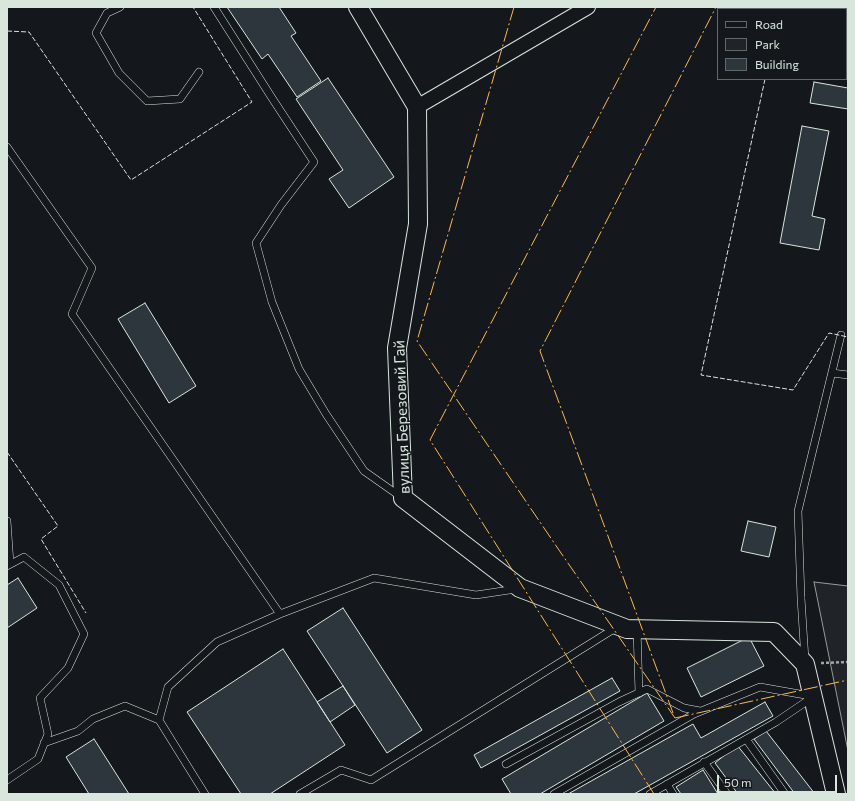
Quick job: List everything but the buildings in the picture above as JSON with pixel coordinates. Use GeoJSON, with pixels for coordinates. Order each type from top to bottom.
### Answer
{"type":"FeatureCollection","features":[{"type":"Feature","properties":{"kind":"street"},"geometry":{"type":"LineString","coordinates":[[358,7],[417,107],[588,7]]}},
{"type":"Feature","properties":{"kind":"street","name":"вулиця Березовий Гай"},"geometry":{"type":"LineString","coordinates":[[417,107],[418,224],[397,348],[403,498],[520,588],[627,629],[774,632],[805,664]]}},
{"type":"Feature","properties":{"kind":"street"},"geometry":{"type":"LineString","coordinates":[[805,664],[836,794]]}},
{"type":"Feature","properties":{"kind":"lane"},"geometry":{"type":"LineString","coordinates":[[120,7],[107,13],[96,33],[119,73],[147,100],[180,99],[200,72]]}},
{"type":"Feature","properties":{"kind":"lane"},"geometry":{"type":"LineString","coordinates":[[214,7],[314,162],[281,205],[256,243],[272,302],[299,369],[326,414],[364,470],[403,498]]}},
{"type":"Feature","properties":{"kind":"lane"},"geometry":{"type":"LineString","coordinates":[[7,147],[92,268],[72,314],[280,614]]}},
{"type":"Feature","properties":{"kind":"lane"},"geometry":{"type":"LineString","coordinates":[[805,664],[798,512],[841,335]]}},
{"type":"Feature","properties":{"kind":"lane"},"geometry":{"type":"LineString","coordinates":[[832,373],[848,375]]}},
{"type":"Feature","properties":{"kind":"lane"},"geometry":{"type":"LineString","coordinates":[[7,521],[8,565],[24,557],[59,585],[84,634],[68,668],[40,698],[48,734],[38,759],[7,780]]}},
{"type":"Feature","properties":{"kind":"lane"},"geometry":{"type":"LineString","coordinates":[[159,720],[168,686],[218,642],[280,614],[374,578],[476,595],[520,588]]}},
{"type":"Feature","properties":{"kind":"lane"},"geometry":{"type":"LineString","coordinates":[[300,794],[341,770],[371,780],[619,626]]}},
{"type":"Feature","properties":{"kind":"lane"},"geometry":{"type":"LineString","coordinates":[[637,629],[639,693]]}},
{"type":"Feature","properties":{"kind":"lane"},"geometry":{"type":"LineString","coordinates":[[554,794],[694,714],[760,687],[813,697]]}},
{"type":"Feature","properties":{"kind":"lane"},"geometry":{"type":"LineString","coordinates":[[506,764],[620,702],[647,689],[684,708],[701,711]]}},
{"type":"Feature","properties":{"kind":"lane"},"geometry":{"type":"LineString","coordinates":[[650,794],[776,722],[813,697]]}},
{"type":"Feature","properties":{"kind":"lane"},"geometry":{"type":"LineString","coordinates":[[44,743],[78,731],[93,719],[125,706],[159,720],[205,794]]}},
{"type":"Feature","properties":{"kind":"lane"},"geometry":{"type":"LineString","coordinates":[[746,739],[785,794]]}},
{"type":"Feature","properties":{"kind":"lane"},"geometry":{"type":"LineString","coordinates":[[704,762],[727,794]]}},
{"type":"Feature","properties":{"kind":"lane"},"geometry":{"type":"LineString","coordinates":[[667,784],[673,794]]}},
{"type":"Feature","properties":{"kind":"path"},"geometry":{"type":"LineString","coordinates":[[805,664],[848,662]]}},
{"type":"Feature","properties":{"kind":"green space"},"geometry":{"type":"Polygon","coordinates":[[[814,582],[848,586],[848,751],[814,582]]]}},
{"type":"Feature","properties":{"kind":"fence"},"geometry":{"type":"LineString","coordinates":[[7,31],[29,32],[131,180],[252,102],[193,7]]}},
{"type":"Feature","properties":{"kind":"fence"},"geometry":{"type":"LineString","coordinates":[[765,80],[701,375],[793,390],[829,333],[848,337]]}},
{"type":"Feature","properties":{"kind":"fence"},"geometry":{"type":"LineString","coordinates":[[7,452],[58,526],[41,539],[86,613]]}},
{"type":"Feature","properties":{"kind":"power"},"geometry":{"type":"LineString","coordinates":[[514,7],[417,341],[675,718]]}},
{"type":"Feature","properties":{"kind":"power"},"geometry":{"type":"LineString","coordinates":[[654,794],[430,440],[656,7]]}},
{"type":"Feature","properties":{"kind":"power"},"geometry":{"type":"LineString","coordinates":[[673,713],[540,351],[716,7]]}},
{"type":"Feature","properties":{"kind":"power"},"geometry":{"type":"LineString","coordinates":[[675,718],[848,680]]}}]}
